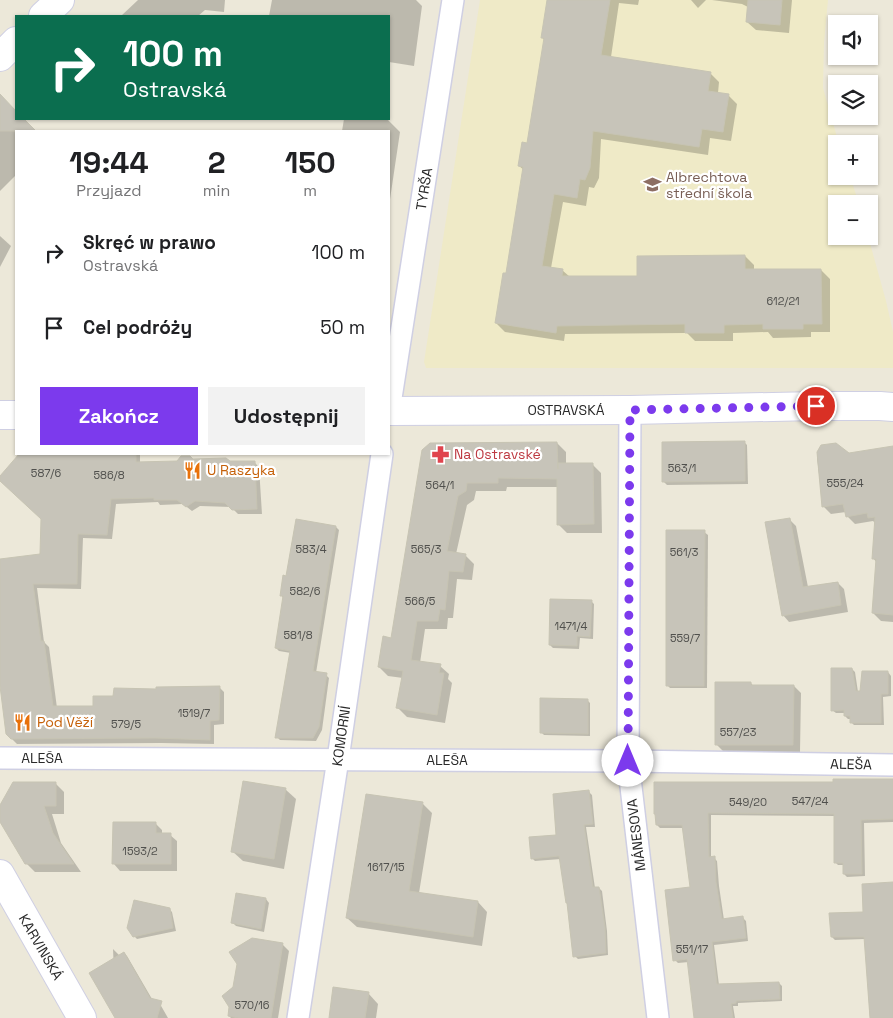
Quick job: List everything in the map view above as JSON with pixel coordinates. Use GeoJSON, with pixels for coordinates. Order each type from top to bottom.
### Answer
{"type":"FeatureCollection","features":[{"type":"Feature","properties":{"kind":"street"},"geometry":{"type":"LineString","coordinates":[[44,15],[60,0]]}},
{"type":"Feature","properties":{"kind":"street","name":"TYRŠA"},"geometry":{"type":"LineString","coordinates":[[390,404],[453,0]]}},
{"type":"Feature","properties":{"kind":"street"},"geometry":{"type":"LineString","coordinates":[[0,57],[15,42]]}},
{"type":"Feature","properties":{"kind":"street","name":"OSTRAVSKÁ"},"geometry":{"type":"LineString","coordinates":[[390,411],[630,410],[816,406],[893,407]]}},
{"type":"Feature","properties":{"kind":"street","name":"MÁNESOVA"},"geometry":{"type":"LineString","coordinates":[[630,410],[628,761],[658,1018]]}},
{"type":"Feature","properties":{"kind":"street"},"geometry":{"type":"LineString","coordinates":[[0,414],[15,414]]}},
{"type":"Feature","properties":{"kind":"street","name":"KOMORNÍ"},"geometry":{"type":"LineString","coordinates":[[298,1018],[382,455]]}},
{"type":"Feature","properties":{"kind":"street","name":"ALEŠA"},"geometry":{"type":"LineString","coordinates":[[0,758],[628,761],[893,765]]}},
{"type":"Feature","properties":{"kind":"street","name":"KARVINSKÁ"},"geometry":{"type":"LineString","coordinates":[[0,874],[82,1018]]}},
{"type":"Feature","properties":{"kind":"shaded area","name":"Albrechtova střední škola"},"geometry":{"type":"Polygon","coordinates":[[[480,0],[828,0],[824,42],[823,88],[828,106],[828,125],[834,125],[836,135],[828,135],[828,185],[853,185],[856,195],[828,195],[828,245],[870,245],[893,332],[893,368],[426,368],[424,362],[480,0]]]}},
{"type":"Feature","properties":{"kind":"building"},"geometry":{"type":"Polygon","coordinates":[[[547,0],[610,0],[601,55],[711,72],[708,91],[729,94],[723,132],[702,129],[699,147],[593,131],[590,168],[585,180],[580,179],[577,198],[554,194],[542,266],[563,269],[562,276],[637,276],[637,256],[745,255],[745,269],[821,269],[822,324],[803,324],[803,329],[763,329],[763,324],[724,325],[724,333],[685,333],[685,324],[557,326],[556,333],[495,323],[503,273],[506,273],[523,167],[518,166],[522,142],[527,143],[544,38],[541,38],[547,0]]]}},
{"type":"Feature","properties":{"kind":"building"},"geometry":{"type":"Polygon","coordinates":[[[748,0],[782,0],[780,25],[746,22],[748,0]]]}},
{"type":"Feature","properties":{"kind":"building"},"geometry":{"type":"Polygon","coordinates":[[[0,94],[15,110],[15,120],[25,120],[35,130],[0,131],[0,94]]]}},
{"type":"Feature","properties":{"kind":"building"},"geometry":{"type":"Polygon","coordinates":[[[745,441],[745,481],[662,482],[662,442],[745,441]]]}},
{"type":"Feature","properties":{"kind":"building"},"geometry":{"type":"Polygon","coordinates":[[[557,442],[558,469],[558,463],[593,463],[594,524],[557,525],[557,479],[498,478],[498,483],[467,483],[466,491],[458,496],[447,551],[466,554],[463,572],[449,571],[445,610],[440,609],[438,621],[417,621],[411,660],[441,664],[439,673],[444,673],[437,715],[396,708],[403,671],[378,667],[383,636],[391,638],[422,450],[430,443],[557,442]]]}},
{"type":"Feature","properties":{"kind":"building"},"geometry":{"type":"Polygon","coordinates":[[[836,443],[849,453],[893,446],[893,615],[872,613],[876,559],[872,559],[875,517],[868,518],[867,513],[846,517],[843,504],[822,507],[817,452],[821,445],[836,443]]]}},
{"type":"Feature","properties":{"kind":"building"},"geometry":{"type":"Polygon","coordinates":[[[18,455],[136,455],[136,462],[177,461],[181,456],[190,456],[193,459],[226,458],[230,461],[255,461],[257,509],[232,510],[225,503],[195,501],[186,507],[177,500],[154,500],[154,498],[111,499],[107,535],[78,534],[77,584],[33,584],[41,641],[44,641],[53,706],[93,706],[93,696],[113,696],[114,688],[156,689],[156,687],[220,686],[219,720],[210,721],[210,740],[155,738],[11,739],[6,734],[0,686],[0,559],[40,554],[41,519],[0,481],[0,476],[18,455]]]}},
{"type":"Feature","properties":{"kind":"building"},"geometry":{"type":"Polygon","coordinates":[[[790,518],[803,587],[838,582],[841,605],[782,616],[765,522],[790,518]]]}},
{"type":"Feature","properties":{"kind":"building"},"geometry":{"type":"Polygon","coordinates":[[[296,519],[336,526],[313,671],[327,673],[319,727],[313,738],[275,738],[290,651],[275,648],[283,596],[280,596],[283,575],[286,576],[296,519]]]}},
{"type":"Feature","properties":{"kind":"building"},"geometry":{"type":"Polygon","coordinates":[[[666,530],[705,530],[704,686],[666,686],[666,530]]]}},
{"type":"Feature","properties":{"kind":"building"},"geometry":{"type":"Polygon","coordinates":[[[550,599],[592,600],[590,637],[577,636],[577,646],[549,645],[550,599]]]}},
{"type":"Feature","properties":{"kind":"building"},"geometry":{"type":"Polygon","coordinates":[[[831,668],[852,668],[856,691],[860,691],[862,671],[888,671],[888,694],[881,694],[881,723],[850,723],[850,716],[844,716],[844,710],[831,711],[831,668]]]}},
{"type":"Feature","properties":{"kind":"building"},"geometry":{"type":"Polygon","coordinates":[[[715,682],[751,682],[751,685],[794,685],[793,745],[715,745],[715,682]]]}},
{"type":"Feature","properties":{"kind":"building"},"geometry":{"type":"Polygon","coordinates":[[[540,698],[588,699],[588,734],[540,733],[540,698]]]}},
{"type":"Feature","properties":{"kind":"building"},"geometry":{"type":"Polygon","coordinates":[[[833,779],[893,779],[893,819],[861,820],[862,874],[843,874],[843,863],[834,863],[834,814],[708,813],[709,857],[715,856],[716,882],[722,919],[743,916],[746,938],[712,942],[717,984],[779,982],[780,999],[736,1001],[736,1003],[731,1004],[733,1018],[694,1018],[687,959],[673,961],[665,890],[690,887],[682,825],[656,825],[654,782],[833,782],[833,779]]]}},
{"type":"Feature","properties":{"kind":"building"},"geometry":{"type":"Polygon","coordinates":[[[243,781],[286,788],[274,859],[231,852],[243,781]]]}},
{"type":"Feature","properties":{"kind":"building"},"geometry":{"type":"Polygon","coordinates":[[[13,782],[56,782],[56,806],[44,806],[53,833],[74,864],[25,864],[0,822],[0,805],[13,782]]]}},
{"type":"Feature","properties":{"kind":"building"},"geometry":{"type":"Polygon","coordinates":[[[589,790],[593,824],[584,825],[593,887],[599,887],[605,927],[606,953],[573,957],[559,856],[531,859],[529,837],[556,835],[553,794],[589,790]]]}},
{"type":"Feature","properties":{"kind":"building"},"geometry":{"type":"Polygon","coordinates":[[[366,794],[423,802],[409,891],[478,901],[473,937],[346,918],[366,794]]]}},
{"type":"Feature","properties":{"kind":"building"},"geometry":{"type":"Polygon","coordinates":[[[113,822],[156,822],[156,833],[171,833],[171,864],[112,864],[113,822]]]}},
{"type":"Feature","properties":{"kind":"building"},"geometry":{"type":"Polygon","coordinates":[[[893,882],[893,1018],[870,1018],[864,937],[831,937],[829,913],[863,912],[862,884],[893,882]]]}},
{"type":"Feature","properties":{"kind":"building"},"geometry":{"type":"Polygon","coordinates":[[[236,893],[266,898],[261,929],[231,923],[236,893]]]}},
{"type":"Feature","properties":{"kind":"building"},"geometry":{"type":"Polygon","coordinates":[[[134,900],[170,908],[173,928],[133,937],[127,928],[134,900]]]}},
{"type":"Feature","properties":{"kind":"building"},"geometry":{"type":"Polygon","coordinates":[[[252,938],[283,943],[271,1018],[238,1018],[228,1016],[229,1007],[222,996],[233,987],[237,964],[229,952],[252,938]]]}},
{"type":"Feature","properties":{"kind":"building"},"geometry":{"type":"Polygon","coordinates":[[[124,952],[150,998],[162,1001],[157,1018],[115,1018],[89,973],[124,952]]]}},
{"type":"Feature","properties":{"kind":"building"},"geometry":{"type":"Polygon","coordinates":[[[333,987],[369,992],[365,1018],[329,1018],[333,987]]]}},
{"type":"Feature","properties":{"kind":"place","name":"Albrechtova střední škola"},"geometry":{"type":"Point","coordinates":[652,185]}},
{"type":"Feature","properties":{"kind":"place","name":"Na Ostravské"},"geometry":{"type":"Point","coordinates":[440,454]}},
{"type":"Feature","properties":{"kind":"place","name":"U Raszyka"},"geometry":{"type":"Point","coordinates":[193,470]}},
{"type":"Feature","properties":{"kind":"place","name":"Pod Věží"},"geometry":{"type":"Point","coordinates":[23,722]}},
{"type":"Feature","properties":{"kind":"route"},"geometry":{"type":"LineString","coordinates":[[628,761],[630,410],[816,406]]}}]}
